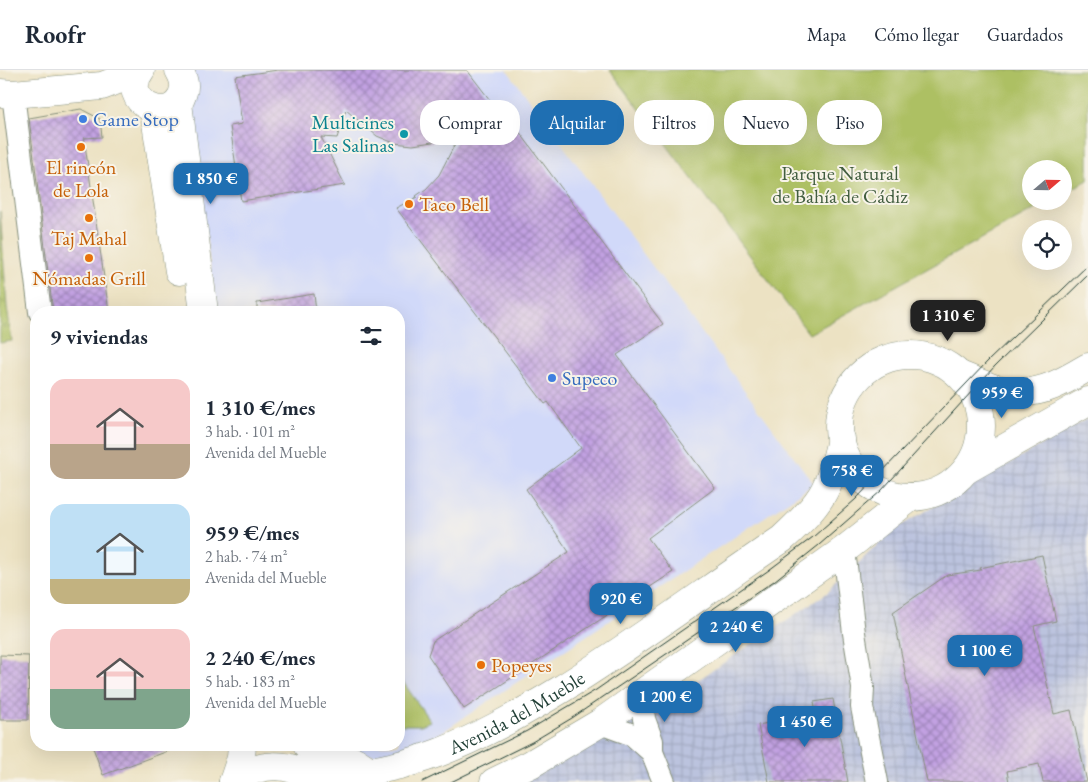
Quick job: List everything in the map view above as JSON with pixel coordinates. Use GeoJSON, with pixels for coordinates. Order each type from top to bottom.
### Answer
{"type":"FeatureCollection","features":[{"type":"Feature","properties":{"kind":"main road"},"geometry":{"type":"LineString","coordinates":[[102,86],[158,105],[182,96],[185,88],[184,79],[178,70]]}},
{"type":"Feature","properties":{"kind":"main road"},"geometry":{"type":"LineString","coordinates":[[140,71],[136,87],[137,94],[158,105],[189,201],[203,306]]}},
{"type":"Feature","properties":{"kind":"main road"},"geometry":{"type":"LineString","coordinates":[[7,94],[102,86],[140,71]]}},
{"type":"Feature","properties":{"kind":"main road"},"geometry":{"type":"LineString","coordinates":[[158,105],[185,306]]}},
{"type":"Feature","properties":{"kind":"main road"},"geometry":{"type":"LineString","coordinates":[[960,375],[970,388],[979,409],[981,425],[980,441],[975,456],[955,482],[941,490],[926,495],[895,496],[869,484],[856,472],[846,456],[841,439],[840,420],[843,403],[852,386],[864,372],[879,362],[896,356],[915,355],[931,358],[946,365],[960,375],[996,388],[1016,392],[1056,385],[1088,367]]}},
{"type":"Feature","properties":{"kind":"main road"},"geometry":{"type":"LineString","coordinates":[[966,470],[1088,401]]}},
{"type":"Feature","properties":{"kind":"main road","name":"Avenida del Mueble"},"geometry":{"type":"LineString","coordinates":[[233,782],[243,774],[267,766],[279,766],[304,774],[328,777],[391,771],[453,750],[492,732],[606,662],[782,539],[804,519],[819,501],[828,486],[835,467],[841,439]]}},
{"type":"Feature","properties":{"kind":"main road"},"geometry":{"type":"LineString","coordinates":[[494,782],[531,764],[600,723],[844,550],[910,497]]}},
{"type":"Feature","properties":{"kind":"main road"},"geometry":{"type":"LineString","coordinates":[[233,782],[242,751]]}},
{"type":"Feature","properties":{"kind":"main road"},"geometry":{"type":"LineString","coordinates":[[281,751],[304,774]]}},
{"type":"Feature","properties":{"kind":"main road"},"geometry":{"type":"LineString","coordinates":[[315,751],[330,757],[355,761],[373,773]]}},
{"type":"Feature","properties":{"kind":"street"},"geometry":{"type":"LineString","coordinates":[[7,94],[39,306]]}},
{"type":"Feature","properties":{"kind":"street"},"geometry":{"type":"LineString","coordinates":[[844,550],[863,688],[862,707],[877,782]]}},
{"type":"Feature","properties":{"kind":"street"},"geometry":{"type":"LineString","coordinates":[[648,688],[643,709],[644,719],[652,740],[652,752],[664,782]]}},
{"type":"Feature","properties":{"kind":"street"},"geometry":{"type":"LineString","coordinates":[[600,723],[633,735],[652,752]]}},
{"type":"Feature","properties":{"kind":"shaded area"},"geometry":{"type":"Polygon","coordinates":[[[182,70],[507,70],[530,101],[530,145],[563,145],[814,484],[411,753],[385,757],[342,751],[405,751],[405,306],[216,306],[182,70]]]}},
{"type":"Feature","properties":{"kind":"shaded area"},"geometry":{"type":"Polygon","coordinates":[[[1088,418],[1088,782],[520,782],[655,709],[827,593],[893,530],[1088,418]]]}},
{"type":"Feature","properties":{"kind":"green space","name":"Parque Natural de Bahía de Cádiz"},"geometry":{"type":"Polygon","coordinates":[[[610,70],[1088,70],[1088,180],[1072,189],[1072,160],[1022,160],[1022,210],[1034,210],[809,334],[667,145],[714,145],[714,100],[634,100],[634,102],[610,70]]]}},
{"type":"Feature","properties":{"kind":"green space"},"geometry":{"type":"Polygon","coordinates":[[[0,211],[7,307],[12,341],[0,343],[0,211]]]}},
{"type":"Feature","properties":{"kind":"green space"},"geometry":{"type":"Polygon","coordinates":[[[405,685],[430,721],[421,725],[405,725],[405,685]]]}},
{"type":"Feature","properties":{"kind":"building"},"geometry":{"type":"Polygon","coordinates":[[[278,70],[467,70],[490,100],[420,100],[420,144],[413,145],[394,143],[377,136],[346,110],[337,138],[321,137],[345,185],[241,201],[230,126],[242,124],[235,76],[278,70]]]}},
{"type":"Feature","properties":{"kind":"building"},"geometry":{"type":"Polygon","coordinates":[[[81,109],[100,119],[102,137],[84,138],[108,306],[52,306],[29,118],[81,109]]]}},
{"type":"Feature","properties":{"kind":"building"},"geometry":{"type":"Polygon","coordinates":[[[520,133],[663,324],[617,355],[715,488],[648,538],[673,572],[464,709],[428,655],[433,641],[569,552],[526,489],[581,448],[548,402],[545,404],[396,208],[417,197],[439,175],[454,145],[520,145],[520,133]]]}},
{"type":"Feature","properties":{"kind":"building"},"geometry":{"type":"Polygon","coordinates":[[[314,294],[315,306],[257,306],[257,303],[314,294]]]}},
{"type":"Feature","properties":{"kind":"building"},"geometry":{"type":"Polygon","coordinates":[[[1042,555],[1056,621],[1034,626],[1054,714],[1071,710],[1087,782],[1043,782],[1039,764],[1007,771],[1009,782],[927,782],[893,612],[947,575],[981,570],[980,568],[1042,555]]]}},
{"type":"Feature","properties":{"kind":"building"},"geometry":{"type":"Polygon","coordinates":[[[0,655],[29,656],[28,720],[0,720],[0,655]]]}},
{"type":"Feature","properties":{"kind":"building"},"geometry":{"type":"Polygon","coordinates":[[[833,699],[848,782],[769,782],[758,725],[816,714],[814,702],[833,699]]]}},
{"type":"Feature","properties":{"kind":"building"},"geometry":{"type":"Polygon","coordinates":[[[94,751],[168,751],[103,775],[94,751]]]}},
{"type":"Feature","properties":{"kind":"tram line"},"geometry":{"type":"LineString","coordinates":[[422,782],[527,731],[596,690],[769,570],[813,537],[856,499],[988,361],[1088,265]]}},
{"type":"Feature","properties":{"kind":"tram line"},"geometry":{"type":"LineString","coordinates":[[451,782],[532,742],[572,718],[774,581],[881,491],[995,366],[1088,275]]}},
{"type":"Feature","properties":{"kind":"place","name":"Game Stop"},"geometry":{"type":"Point","coordinates":[83,119]}},
{"type":"Feature","properties":{"kind":"place","name":"Multicines Las Salinas"},"geometry":{"type":"Point","coordinates":[404,134]}},
{"type":"Feature","properties":{"kind":"place","name":"El rincón de Lola"},"geometry":{"type":"Point","coordinates":[81,147]}},
{"type":"Feature","properties":{"kind":"place","name":"Taco Bell"},"geometry":{"type":"Point","coordinates":[409,204]}},
{"type":"Feature","properties":{"kind":"place","name":"Taj Mahal"},"geometry":{"type":"Point","coordinates":[89,218]}},
{"type":"Feature","properties":{"kind":"place","name":"Nómadas Grill"},"geometry":{"type":"Point","coordinates":[89,258]}},
{"type":"Feature","properties":{"kind":"place","name":"Supeco"},"geometry":{"type":"Point","coordinates":[552,378]}},
{"type":"Feature","properties":{"kind":"place","name":"Popeyes"},"geometry":{"type":"Point","coordinates":[481,665]}}]}
